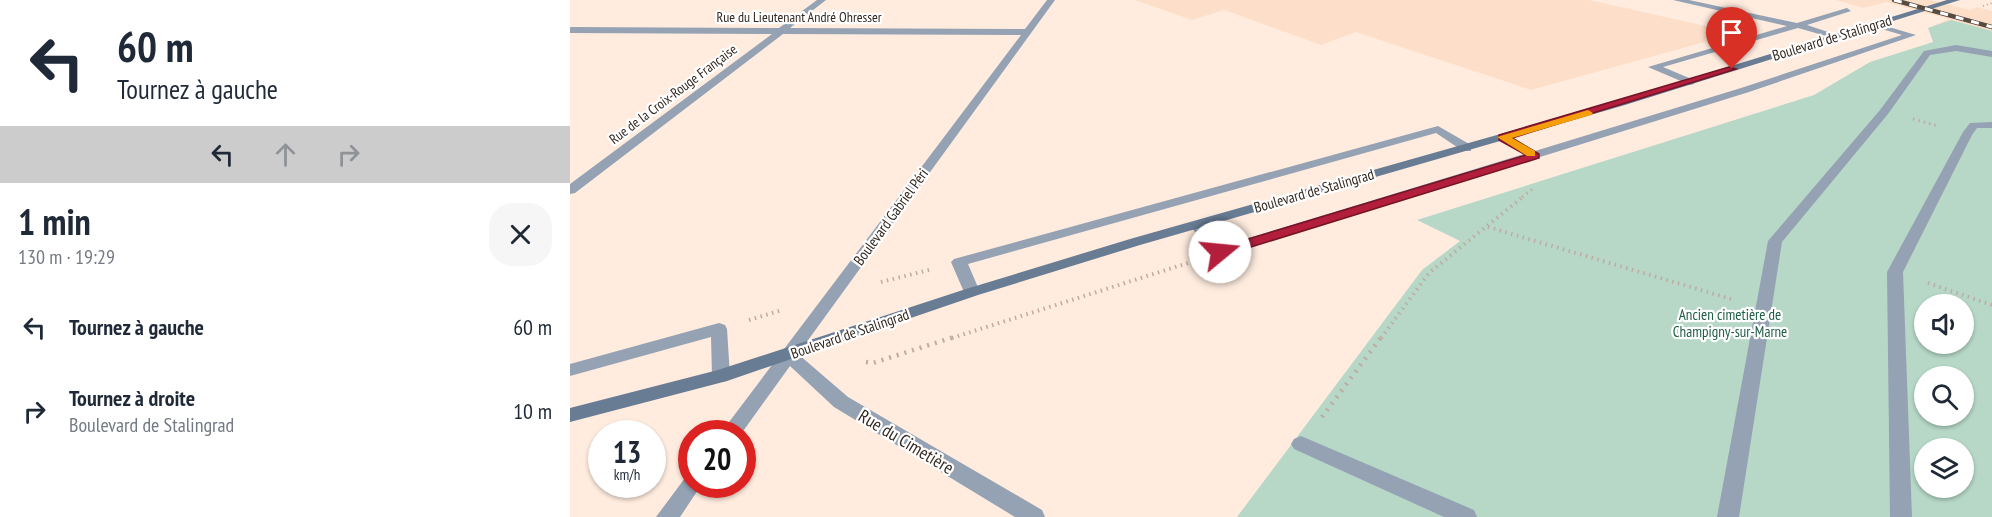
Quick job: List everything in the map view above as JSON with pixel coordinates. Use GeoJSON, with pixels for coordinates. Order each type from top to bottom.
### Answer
{"type":"FeatureCollection","features":[{"type":"Feature","properties":{"kind":"main road","name":"Boulevard de Stalingrad"},"geometry":{"type":"LineString","coordinates":[[570,415],[721,376],[972,292],[1690,82],[1956,0]]}},
{"type":"Feature","properties":{"kind":"street","name":"Rue de la Croix-Rouge Française"},"geometry":{"type":"LineString","coordinates":[[570,190],[822,0]]}},
{"type":"Feature","properties":{"kind":"street","name":"Boulevard Gabriel Péri"},"geometry":{"type":"LineString","coordinates":[[740,420],[1051,0]]}},
{"type":"Feature","properties":{"kind":"street"},"geometry":{"type":"LineString","coordinates":[[1677,0],[1801,26],[1834,37]]}},
{"type":"Feature","properties":{"kind":"street"},"geometry":{"type":"LineString","coordinates":[[1690,82],[1653,67],[1847,11]]}},
{"type":"Feature","properties":{"kind":"street"},"geometry":{"type":"LineString","coordinates":[[1196,225],[1220,252],[1535,156],[1911,35],[1875,24]]}},
{"type":"Feature","properties":{"kind":"street","name":"Rue du Lieutenant André Ohresser"},"geometry":{"type":"LineString","coordinates":[[570,30],[1027,32]]}},
{"type":"Feature","properties":{"kind":"street"},"geometry":{"type":"LineString","coordinates":[[1728,517],[1775,242],[1884,112],[1927,53],[1956,48],[1992,54]]}},
{"type":"Feature","properties":{"kind":"street"},"geometry":{"type":"LineString","coordinates":[[1901,517],[1895,272],[1967,134],[1974,125],[1992,125]]}},
{"type":"Feature","properties":{"kind":"street"},"geometry":{"type":"LineString","coordinates":[[972,292],[959,262],[1438,129],[1467,148]]}},
{"type":"Feature","properties":{"kind":"street"},"geometry":{"type":"LineString","coordinates":[[1503,137],[1535,156]]}},
{"type":"Feature","properties":{"kind":"street"},"geometry":{"type":"LineString","coordinates":[[570,370],[719,329],[721,376]]}},
{"type":"Feature","properties":{"kind":"street","name":"Rue du Cimetière"},"geometry":{"type":"LineString","coordinates":[[788,355],[841,402],[1034,517]]}},
{"type":"Feature","properties":{"kind":"street"},"geometry":{"type":"LineString","coordinates":[[1301,444],[1466,517]]}},
{"type":"Feature","properties":{"kind":"street"},"geometry":{"type":"LineString","coordinates":[[668,517],[682,498]]}},
{"type":"Feature","properties":{"kind":"path"},"geometry":{"type":"LineString","coordinates":[[1884,112],[1967,134]]}},
{"type":"Feature","properties":{"kind":"path"},"geometry":{"type":"LineString","coordinates":[[1301,444],[1429,273],[1536,186]]}},
{"type":"Feature","properties":{"kind":"path"},"geometry":{"type":"LineString","coordinates":[[1487,227],[1763,308]]}},
{"type":"Feature","properties":{"kind":"path"},"geometry":{"type":"LineString","coordinates":[[862,362],[873,363],[1220,252]]}},
{"type":"Feature","properties":{"kind":"path"},"geometry":{"type":"LineString","coordinates":[[719,329],[833,294],[959,262]]}},
{"type":"Feature","properties":{"kind":"path"},"geometry":{"type":"LineString","coordinates":[[1895,272],[1992,305]]}},
{"type":"Feature","properties":{"kind":"shaded area"},"geometry":{"type":"Polygon","coordinates":[[[1135,0],[1589,0],[1737,33],[1531,90],[1356,32],[1321,45],[1224,10],[1192,20],[1135,0]]]}},
{"type":"Feature","properties":{"kind":"shaded area"},"geometry":{"type":"Polygon","coordinates":[[[1836,0],[1930,0],[1970,10],[1977,7],[1992,11],[1992,50],[1928,28],[1949,19],[1886,2],[1863,8],[1836,0]]]}},
{"type":"Feature","properties":{"kind":"green space","name":"Ancien cimetière de Champigny-sur-Marne"},"geometry":{"type":"Polygon","coordinates":[[[1951,20],[1992,31],[1992,517],[1237,517],[1422,270],[1460,241],[1417,220],[1814,95],[1870,62],[1933,42],[1928,28],[1951,20]]]}},
{"type":"Feature","properties":{"kind":"railway"},"geometry":{"type":"LineString","coordinates":[[1894,0],[1992,27]]}},
{"type":"Feature","properties":{"kind":"slow traffic"},"geometry":{"type":"LineString","coordinates":[[1531,154],[1503,137],[1588,113]]}},
{"type":"Feature","properties":{"kind":"route"},"geometry":{"type":"LineString","coordinates":[[1220,252],[1535,156],[1503,137],[1732,69]]}}]}
